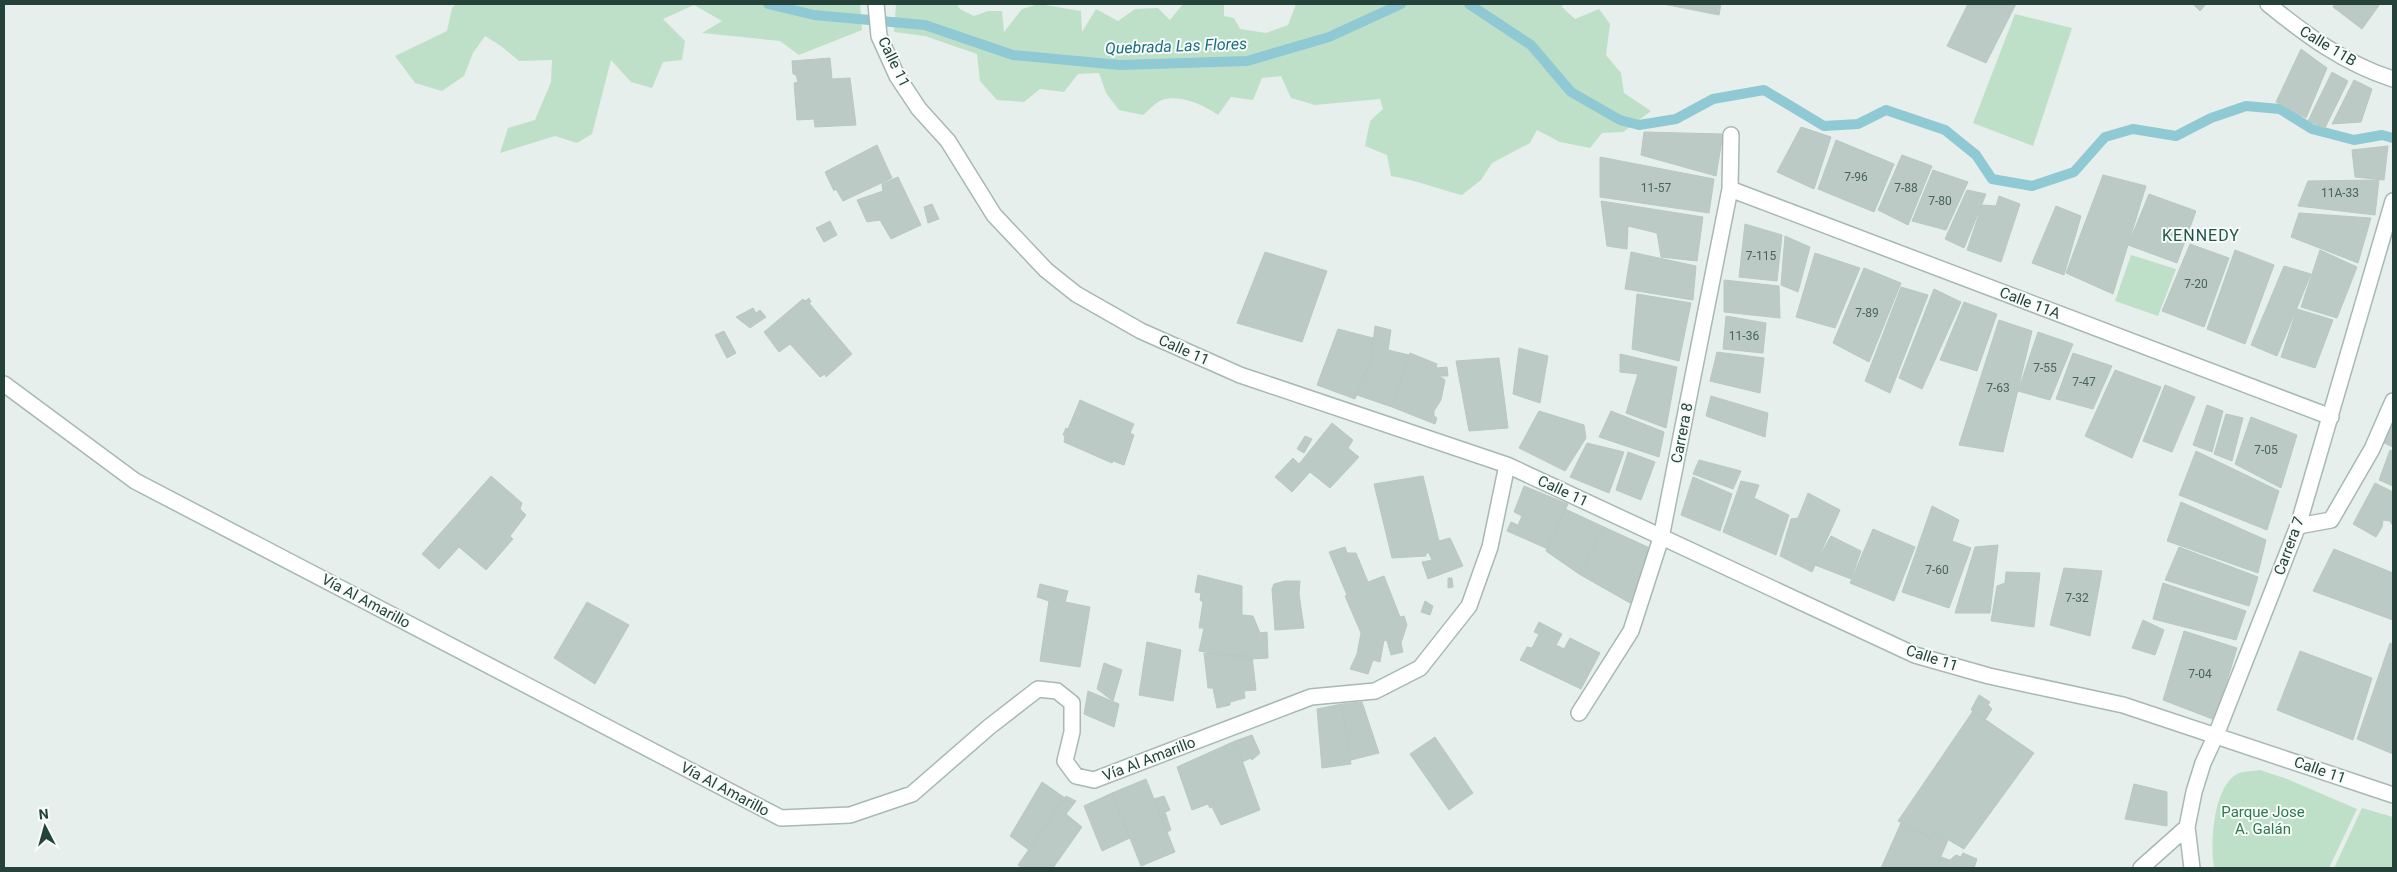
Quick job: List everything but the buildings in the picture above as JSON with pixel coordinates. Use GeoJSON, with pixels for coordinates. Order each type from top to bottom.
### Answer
{"type":"FeatureCollection","features":[{"type":"Feature","properties":{"kind":"street","name":"Calle 11"},"geometry":{"type":"LineString","coordinates":[[876,4],[879,36],[897,76],[919,109],[948,141],[994,215],[1046,270],[1076,294],[1141,331],[1240,375],[1507,465],[1915,655],[1990,676],[2123,705],[2393,795]]}},
{"type":"Feature","properties":{"kind":"street","name":"Calle 11B"},"geometry":{"type":"LineString","coordinates":[[2268,4],[2301,32],[2332,52],[2393,79]]}},
{"type":"Feature","properties":{"kind":"street","name":"Carrera 8"},"geometry":{"type":"LineString","coordinates":[[1579,713],[1631,631],[1661,538],[1730,189],[1731,135]]}},
{"type":"Feature","properties":{"kind":"street","name":"Calle 11A"},"geometry":{"type":"LineString","coordinates":[[1730,189],[2331,417]]}},
{"type":"Feature","properties":{"kind":"street","name":"Carrera 7"},"geometry":{"type":"LineString","coordinates":[[2192,868],[2187,827],[2194,792],[2298,526],[2393,201]]}},
{"type":"Feature","properties":{"kind":"street","name":"Vía Al Amarillo"},"geometry":{"type":"LineString","coordinates":[[4,384],[135,481],[781,818],[850,815],[912,794],[989,727],[1038,688],[1057,691],[1072,702],[1072,732],[1066,761],[1076,776],[1094,780],[1312,697],[1375,691],[1420,668],[1469,606],[1490,548],[1507,465]]}},
{"type":"Feature","properties":{"kind":"street"},"geometry":{"type":"LineString","coordinates":[[2298,526],[2331,520],[2372,449],[2393,400]]}},
{"type":"Feature","properties":{"kind":"street"},"geometry":{"type":"LineString","coordinates":[[2141,868],[2187,827]]}},
{"type":"Feature","properties":{"kind":"green space"},"geometry":{"type":"Polygon","coordinates":[[[456,4],[860,4],[862,30],[799,55],[780,41],[702,33],[722,21],[694,5],[663,19],[685,41],[682,60],[663,62],[652,88],[631,82],[611,60],[592,134],[577,143],[555,136],[500,153],[508,128],[535,120],[551,82],[552,60],[519,61],[485,36],[473,53],[464,76],[442,91],[415,83],[395,56],[447,31],[452,8],[456,4]]]}},
{"type":"Feature","properties":{"kind":"green space"},"geometry":{"type":"Polygon","coordinates":[[[896,4],[957,4],[960,9],[974,16],[988,11],[1002,11],[1004,32],[1022,9],[1039,4],[1081,11],[1082,32],[1096,9],[1118,21],[1135,9],[1158,8],[1170,20],[1183,4],[1224,4],[1224,16],[1234,18],[1240,29],[1266,33],[1288,25],[1296,4],[1563,4],[1562,7],[1575,19],[1599,9],[1610,24],[1606,55],[1621,73],[1624,93],[1651,111],[1623,132],[1602,133],[1590,148],[1560,142],[1537,130],[1530,143],[1492,163],[1481,180],[1462,195],[1391,176],[1387,155],[1365,146],[1370,121],[1383,109],[1380,99],[1315,105],[1291,98],[1281,76],[1262,78],[1253,100],[1231,97],[1218,115],[1199,104],[1176,98],[1160,101],[1143,115],[1119,110],[1106,93],[1099,73],[1078,74],[1064,92],[1040,89],[1024,102],[997,100],[980,81],[977,54],[925,36],[894,32],[896,4]]]}},
{"type":"Feature","properties":{"kind":"green space"},"geometry":{"type":"Polygon","coordinates":[[[2015,14],[2072,28],[2033,146],[1973,123],[2015,14]]]}},
{"type":"Feature","properties":{"kind":"green space"},"geometry":{"type":"Polygon","coordinates":[[[2131,255],[2176,269],[2158,316],[2115,301],[2131,255]]]}},
{"type":"Feature","properties":{"kind":"green space","name":"Parque Jose A. Galán"},"geometry":{"type":"Polygon","coordinates":[[[2260,770],[2287,779],[2357,809],[2329,868],[2214,868],[2213,831],[2218,803],[2223,791],[2229,781],[2237,774],[2260,770]]]}},
{"type":"Feature","properties":{"kind":"green space"},"geometry":{"type":"Polygon","coordinates":[[[2362,808],[2393,817],[2393,868],[2334,868],[2362,808]]]}},
{"type":"Feature","properties":{"kind":"waterway","name":"Quebrada Las Flores"},"geometry":{"type":"LineString","coordinates":[[768,4],[814,15],[925,25],[1013,55],[1120,65],[1247,61],[1329,37],[1401,4]]}},
{"type":"Feature","properties":{"kind":"waterway","name":"Quebrada Las Flores"},"geometry":{"type":"LineString","coordinates":[[1469,4],[1531,45],[1571,92],[1620,120],[1639,125],[1676,119],[1713,99],[1764,90],[1824,126],[1858,124],[1886,110],[1945,130],[1976,155],[1992,179],[2032,186],[2074,172],[2105,137],[2133,129],[2176,136],[2211,118],[2246,106],[2280,109],[2312,129],[2354,140],[2382,135],[2393,138]]}},
{"type":"Feature","properties":{"kind":"district","name":"KENNEDY"},"geometry":{"type":"Point","coordinates":[2201,235]}}]}
